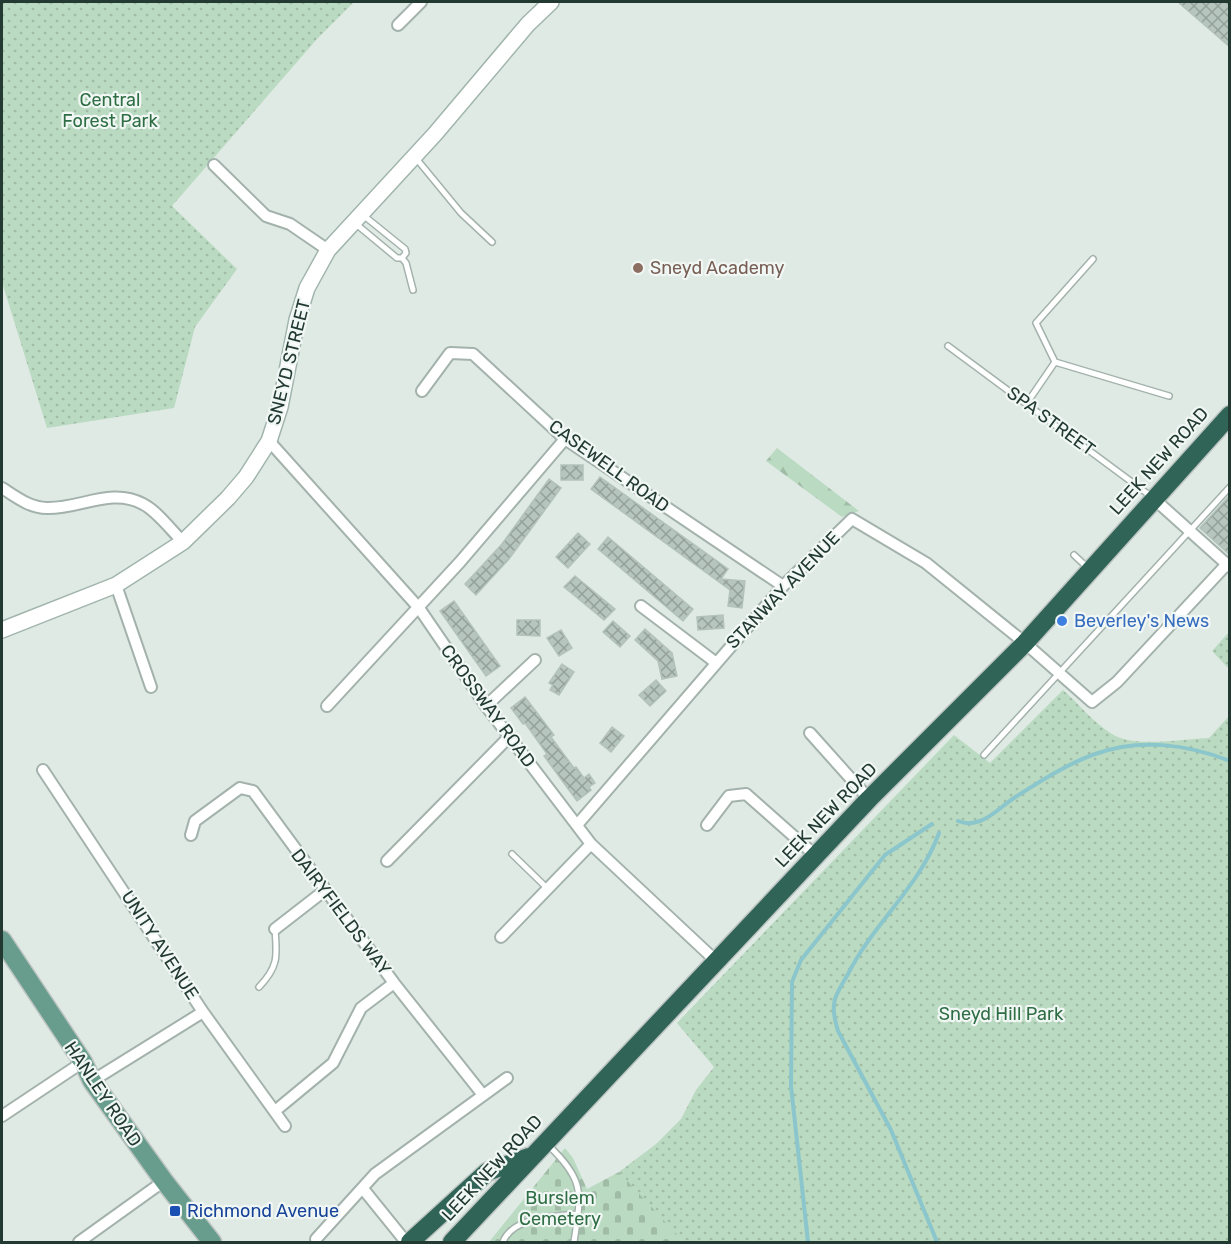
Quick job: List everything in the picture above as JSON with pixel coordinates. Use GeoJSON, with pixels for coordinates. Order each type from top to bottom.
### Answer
{"type":"FeatureCollection","features":[{"type":"Feature","properties":{"kind":"highway","name":"LEEK NEW ROAD"},"geometry":{"type":"LineString","coordinates":[[452,1242],[869,799],[1025,643],[1230,415]]}},
{"type":"Feature","properties":{"kind":"highway"},"geometry":{"type":"LineString","coordinates":[[408,1242],[488,1172],[531,1156]]}},
{"type":"Feature","properties":{"kind":"main road","name":"HANLEY ROAD"},"geometry":{"type":"LineString","coordinates":[[2,940],[83,1062],[92,1081],[164,1181],[212,1242]]}},
{"type":"Feature","properties":{"kind":"street"},"geometry":{"type":"LineString","coordinates":[[398,25],[421,2]]}},
{"type":"Feature","properties":{"kind":"street","name":"SNEYD STREET"},"geometry":{"type":"LineString","coordinates":[[2,630],[116,585],[183,542],[246,477],[268,441],[280,408],[297,320],[307,288],[328,250],[414,156],[528,24],[551,2]]}},
{"type":"Feature","properties":{"kind":"street"},"geometry":{"type":"LineString","coordinates":[[214,165],[266,216],[290,224],[328,250]]}},
{"type":"Feature","properties":{"kind":"street","name":"CASEWELL ROAD"},"geometry":{"type":"LineString","coordinates":[[422,391],[450,353],[473,354],[565,439],[783,586]]}},
{"type":"Feature","properties":{"kind":"street"},"geometry":{"type":"LineString","coordinates":[[327,706],[419,608],[565,439]]}},
{"type":"Feature","properties":{"kind":"street","name":"CROSSWAY ROAD"},"geometry":{"type":"LineString","coordinates":[[268,441],[419,608],[486,706],[591,844],[716,961]]}},
{"type":"Feature","properties":{"kind":"street"},"geometry":{"type":"LineString","coordinates":[[2,488],[30,505],[48,508],[103,498],[127,497],[144,504],[183,542]]}},
{"type":"Feature","properties":{"kind":"street"},"geometry":{"type":"LineString","coordinates":[[1025,643],[1092,702],[1117,682],[1228,566],[1153,498]]}},
{"type":"Feature","properties":{"kind":"street","name":"STANWAY AVENUE"},"geometry":{"type":"LineString","coordinates":[[577,825],[783,586],[852,519],[926,563],[1025,643]]}},
{"type":"Feature","properties":{"kind":"street"},"geometry":{"type":"LineString","coordinates":[[116,585],[151,687]]}},
{"type":"Feature","properties":{"kind":"street"},"geometry":{"type":"LineString","coordinates":[[641,606],[716,662]]}},
{"type":"Feature","properties":{"kind":"street"},"geometry":{"type":"LineString","coordinates":[[486,706],[535,660]]}},
{"type":"Feature","properties":{"kind":"street"},"geometry":{"type":"LineString","coordinates":[[810,733],[869,799]]}},
{"type":"Feature","properties":{"kind":"street"},"geometry":{"type":"LineString","coordinates":[[387,861],[509,737]]}},
{"type":"Feature","properties":{"kind":"street","name":"UNITY AVENUE"},"geometry":{"type":"LineString","coordinates":[[44,770],[203,1012],[92,1081]]}},
{"type":"Feature","properties":{"kind":"street","name":"DAIRYFIELDS WAY"},"geometry":{"type":"LineString","coordinates":[[191,835],[195,821],[240,788],[253,792],[324,891],[483,1095]]}},
{"type":"Feature","properties":{"kind":"street"},"geometry":{"type":"LineString","coordinates":[[707,825],[729,796],[746,794],[816,856]]}},
{"type":"Feature","properties":{"kind":"street"},"geometry":{"type":"LineString","coordinates":[[501,937],[591,844]]}},
{"type":"Feature","properties":{"kind":"street"},"geometry":{"type":"LineString","coordinates":[[276,929],[324,891]]}},
{"type":"Feature","properties":{"kind":"street"},"geometry":{"type":"LineString","coordinates":[[275,1111],[333,1062],[360,1008],[394,983]]}},
{"type":"Feature","properties":{"kind":"street"},"geometry":{"type":"LineString","coordinates":[[203,1012],[285,1126]]}},
{"type":"Feature","properties":{"kind":"street"},"geometry":{"type":"LineString","coordinates":[[2,1116],[83,1062]]}},
{"type":"Feature","properties":{"kind":"street"},"geometry":{"type":"LineString","coordinates":[[316,1239],[364,1190],[375,1174],[507,1078]]}},
{"type":"Feature","properties":{"kind":"street"},"geometry":{"type":"LineString","coordinates":[[79,1242],[164,1181]]}},
{"type":"Feature","properties":{"kind":"street"},"geometry":{"type":"LineString","coordinates":[[364,1190],[408,1242]]}},
{"type":"Feature","properties":{"kind":"lane"},"geometry":{"type":"LineString","coordinates":[[414,156],[461,213],[492,242]]}},
{"type":"Feature","properties":{"kind":"lane"},"geometry":{"type":"LineString","coordinates":[[358,218],[405,249],[406,253],[402,258]]}},
{"type":"Feature","properties":{"kind":"lane"},"geometry":{"type":"LineString","coordinates":[[358,218],[397,258],[402,258],[406,263],[413,290]]}},
{"type":"Feature","properties":{"kind":"lane"},"geometry":{"type":"LineString","coordinates":[[1093,260],[1036,322],[1055,362],[1169,396]]}},
{"type":"Feature","properties":{"kind":"lane","name":"SPA STREET"},"geometry":{"type":"LineString","coordinates":[[948,346],[1153,498]]}},
{"type":"Feature","properties":{"kind":"lane"},"geometry":{"type":"LineString","coordinates":[[1027,403],[1055,362]]}},
{"type":"Feature","properties":{"kind":"lane"},"geometry":{"type":"LineString","coordinates":[[984,755],[1230,486]]}},
{"type":"Feature","properties":{"kind":"lane"},"geometry":{"type":"LineString","coordinates":[[1074,555],[1090,570]]}},
{"type":"Feature","properties":{"kind":"lane"},"geometry":{"type":"LineString","coordinates":[[512,854],[548,889]]}},
{"type":"Feature","properties":{"kind":"lane"},"geometry":{"type":"LineString","coordinates":[[259,987],[277,961],[276,929]]}},
{"type":"Feature","properties":{"kind":"lane"},"geometry":{"type":"LineString","coordinates":[[545,1143],[573,1172],[581,1195],[574,1242]]}},
{"type":"Feature","properties":{"kind":"lane"},"geometry":{"type":"LineString","coordinates":[[503,1242],[514,1228],[546,1217],[578,1214]]}},
{"type":"Feature","properties":{"kind":"green space","name":"Central Forest Park"},"geometry":{"type":"Polygon","coordinates":[[[2,2],[354,2],[317,39],[172,206],[237,269],[195,327],[174,408],[47,428],[2,282],[2,2]]]}},
{"type":"Feature","properties":{"kind":"green space"},"geometry":{"type":"Polygon","coordinates":[[[777,448],[859,511],[842,517],[766,461],[777,448]]]}},
{"type":"Feature","properties":{"kind":"green space"},"geometry":{"type":"Polygon","coordinates":[[[1229,632],[1229,669],[1212,651],[1229,632]]]}},
{"type":"Feature","properties":{"kind":"green space","name":"Sneyd Hill Park"},"geometry":{"type":"Polygon","coordinates":[[[1063,690],[1105,730],[1132,741],[1159,742],[1209,738],[1229,716],[1229,1242],[684,1242],[619,1172],[656,1144],[681,1119],[696,1090],[714,1067],[677,1023],[954,735],[990,763],[1063,690]]]}},
{"type":"Feature","properties":{"kind":"green space","name":"Burslem Cemetery"},"geometry":{"type":"Polygon","coordinates":[[[565,1148],[573,1158],[587,1189],[619,1172],[685,1242],[489,1242],[565,1148]]]}},
{"type":"Feature","properties":{"kind":"building"},"geometry":{"type":"Polygon","coordinates":[[[1178,2],[1230,2],[1230,47],[1178,2]]]}},
{"type":"Feature","properties":{"kind":"building"},"geometry":{"type":"Polygon","coordinates":[[[561,465],[583,465],[583,480],[561,480],[561,465]]]}},
{"type":"Feature","properties":{"kind":"building"},"geometry":{"type":"Polygon","coordinates":[[[600,477],[728,569],[721,579],[745,581],[742,608],[728,606],[730,590],[591,489],[600,477]]]}},
{"type":"Feature","properties":{"kind":"building"},"geometry":{"type":"Polygon","coordinates":[[[549,479],[561,488],[509,559],[476,595],[465,584],[502,544],[549,479]]]}},
{"type":"Feature","properties":{"kind":"building"},"geometry":{"type":"Polygon","coordinates":[[[1230,495],[1230,555],[1200,528],[1230,495]]]}},
{"type":"Feature","properties":{"kind":"building"},"geometry":{"type":"Polygon","coordinates":[[[578,533],[590,544],[568,568],[556,557],[578,533]]]}},
{"type":"Feature","properties":{"kind":"building"},"geometry":{"type":"Polygon","coordinates":[[[608,537],[693,609],[683,621],[598,549],[608,537]]]}},
{"type":"Feature","properties":{"kind":"building"},"geometry":{"type":"Polygon","coordinates":[[[575,576],[615,609],[604,620],[564,587],[575,576]]]}},
{"type":"Feature","properties":{"kind":"building"},"geometry":{"type":"Polygon","coordinates":[[[454,601],[500,666],[486,676],[440,611],[454,601]]]}},
{"type":"Feature","properties":{"kind":"building"},"geometry":{"type":"Polygon","coordinates":[[[723,615],[724,628],[698,630],[697,617],[723,615]]]}},
{"type":"Feature","properties":{"kind":"building"},"geometry":{"type":"Polygon","coordinates":[[[517,620],[540,620],[540,636],[517,635],[517,620]]]}},
{"type":"Feature","properties":{"kind":"building"},"geometry":{"type":"Polygon","coordinates":[[[613,621],[630,636],[620,647],[603,632],[613,621]]]}},
{"type":"Feature","properties":{"kind":"building"},"geometry":{"type":"Polygon","coordinates":[[[645,629],[672,653],[677,676],[662,679],[658,661],[635,640],[645,629]]]}},
{"type":"Feature","properties":{"kind":"building"},"geometry":{"type":"Polygon","coordinates":[[[561,630],[572,648],[559,656],[547,638],[561,630]]]}},
{"type":"Feature","properties":{"kind":"building"},"geometry":{"type":"Polygon","coordinates":[[[562,664],[574,672],[559,695],[550,690],[553,685],[549,683],[562,664]]]}},
{"type":"Feature","properties":{"kind":"building"},"geometry":{"type":"Polygon","coordinates":[[[656,680],[666,691],[650,706],[639,695],[656,680]]]}},
{"type":"Feature","properties":{"kind":"building"},"geometry":{"type":"Polygon","coordinates":[[[525,697],[554,735],[551,737],[574,768],[576,767],[584,778],[589,774],[595,783],[589,787],[591,790],[577,801],[544,756],[547,754],[525,723],[523,724],[511,708],[525,697]]]}},
{"type":"Feature","properties":{"kind":"building"},"geometry":{"type":"Polygon","coordinates":[[[612,727],[624,736],[611,752],[600,743],[612,727]]]}},
{"type":"Feature","properties":{"kind":"waterway"},"geometry":{"type":"LineString","coordinates":[[958,821],[971,823],[984,819],[1053,774],[1085,758],[1112,749],[1163,745],[1197,750],[1230,761]]}},
{"type":"Feature","properties":{"kind":"waterway"},"geometry":{"type":"LineString","coordinates":[[808,1242],[791,1086],[792,982],[801,960],[885,855],[932,824]]}},
{"type":"Feature","properties":{"kind":"waterway"},"geometry":{"type":"LineString","coordinates":[[937,1242],[891,1130],[838,1031],[834,1007],[838,992],[858,956],[920,870],[939,833]]}},
{"type":"Feature","properties":{"kind":"place","name":"Sneyd Academy"},"geometry":{"type":"Point","coordinates":[638,268]}},
{"type":"Feature","properties":{"kind":"place","name":"Beverley's News"},"geometry":{"type":"Point","coordinates":[1062,621]}},
{"type":"Feature","properties":{"kind":"place","name":"Richmond Avenue"},"geometry":{"type":"Point","coordinates":[175,1211]}}]}
